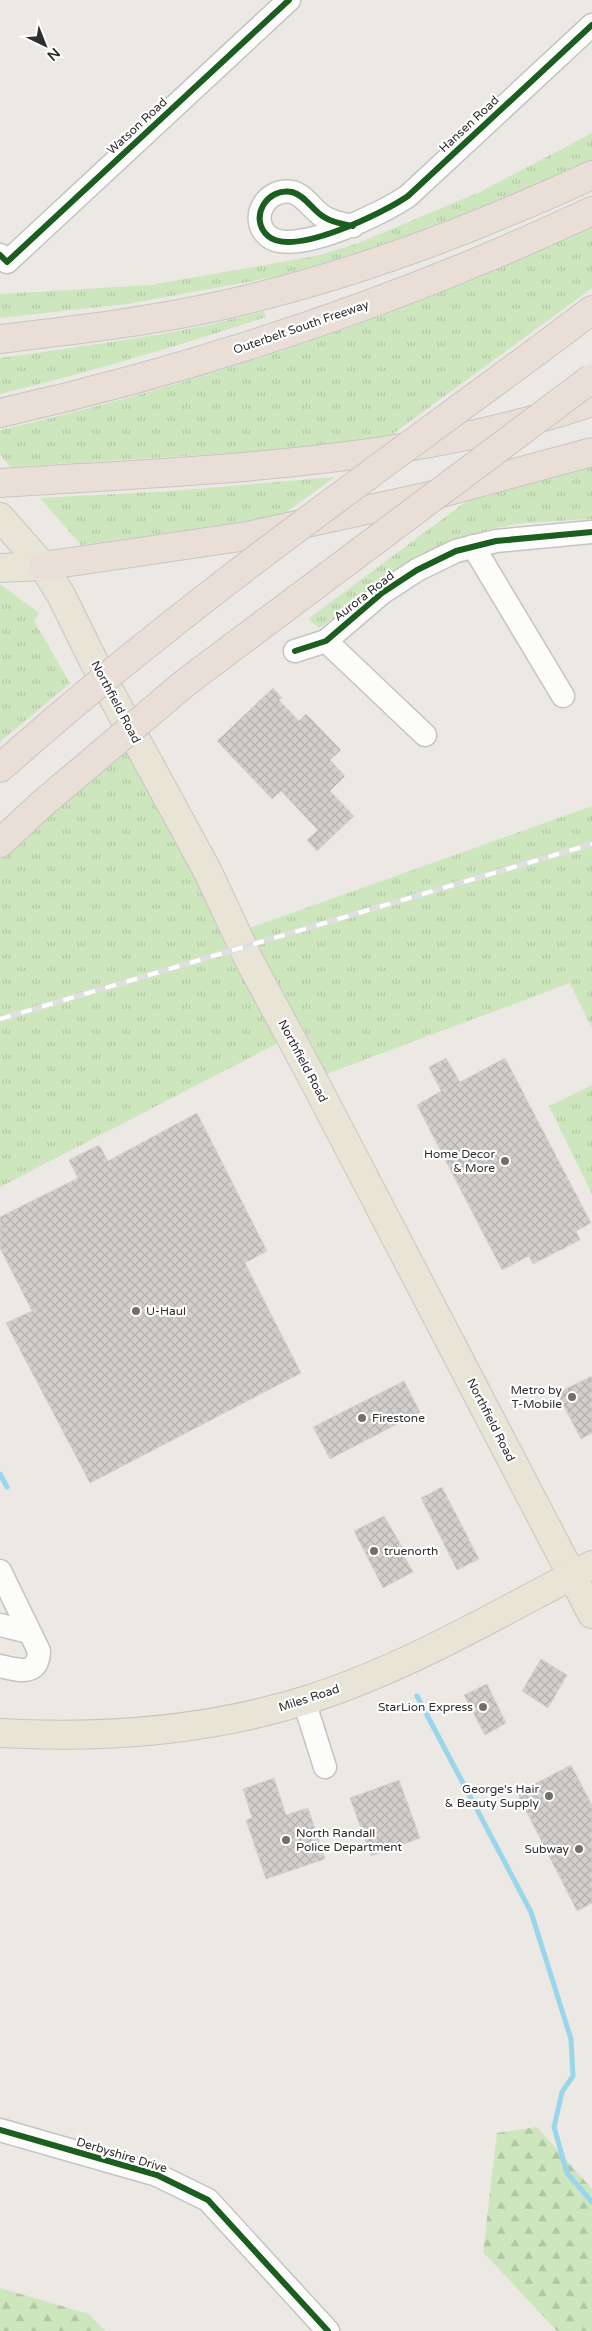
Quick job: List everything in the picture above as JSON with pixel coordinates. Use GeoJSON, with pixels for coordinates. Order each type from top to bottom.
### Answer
{"type":"FeatureCollection","features":[{"type":"Feature","properties":{"kind":"highway"},"geometry":{"type":"LineString","coordinates":[[0,339],[140,321],[228,304],[306,284],[413,251],[518,209],[592,175]]}},
{"type":"Feature","properties":{"kind":"highway","name":"Outerbelt South Freeway"},"geometry":{"type":"LineString","coordinates":[[0,414],[104,388],[287,333],[463,268],[592,211]]}},
{"type":"Feature","properties":{"kind":"highway"},"geometry":{"type":"LineString","coordinates":[[8,761],[122,663],[208,595],[592,310]]}},
{"type":"Feature","properties":{"kind":"highway"},"geometry":{"type":"LineString","coordinates":[[0,843],[42,804],[184,683],[592,378]]}},
{"type":"Feature","properties":{"kind":"highway"},"geometry":{"type":"LineString","coordinates":[[0,483],[270,464],[413,446],[502,427],[592,402]]}},
{"type":"Feature","properties":{"kind":"highway"},"geometry":{"type":"LineString","coordinates":[[43,566],[247,536],[430,496],[592,452]]}},
{"type":"Feature","properties":{"kind":"main road","name":"Northfield Road"},"geometry":{"type":"LineString","coordinates":[[0,517],[43,566],[208,872],[249,960],[582,1570],[592,1614]]}},
{"type":"Feature","properties":{"kind":"main road"},"geometry":{"type":"LineString","coordinates":[[0,568],[43,566]]}},
{"type":"Feature","properties":{"kind":"main road","name":"Miles Road"},"geometry":{"type":"LineString","coordinates":[[0,1733],[66,1736],[155,1731],[250,1716],[304,1701],[397,1665],[582,1570]]}},
{"type":"Feature","properties":{"kind":"street","name":"Watson Road"},"geometry":{"type":"LineString","coordinates":[[0,255],[7,262],[289,0]]}},
{"type":"Feature","properties":{"kind":"street","name":"Hansen Road"},"geometry":{"type":"LineString","coordinates":[[353,226],[389,210],[408,196],[592,25]]}},
{"type":"Feature","properties":{"kind":"street","name":"Aurora Road"},"geometry":{"type":"LineString","coordinates":[[295,651],[326,641],[382,594],[417,570],[456,551],[496,541],[537,535],[592,532]]}},
{"type":"Feature","properties":{"kind":"street"},"geometry":{"type":"LineString","coordinates":[[473,546],[563,696]]}},
{"type":"Feature","properties":{"kind":"street"},"geometry":{"type":"LineString","coordinates":[[326,641],[425,734]]}},
{"type":"Feature","properties":{"kind":"street"},"geometry":{"type":"LineString","coordinates":[[0,1571],[5,1590],[39,1651],[39,1661],[33,1668],[22,1671],[0,1666]]}},
{"type":"Feature","properties":{"kind":"street"},"geometry":{"type":"LineString","coordinates":[[0,1625],[29,1632]]}},
{"type":"Feature","properties":{"kind":"street"},"geometry":{"type":"LineString","coordinates":[[304,1701],[325,1767]]}},
{"type":"Feature","properties":{"kind":"street","name":"Derbyshire Drive"},"geometry":{"type":"LineString","coordinates":[[0,2130],[156,2175],[208,2200],[328,2331]]}},
{"type":"Feature","properties":{"kind":"green space"},"geometry":{"type":"Polygon","coordinates":[[[592,133],[592,161],[490,206],[401,240],[280,276],[127,304],[0,318],[0,294],[150,285],[316,256],[356,244],[480,192],[592,133]]]}},
{"type":"Feature","properties":{"kind":"green space"},"geometry":{"type":"Polygon","coordinates":[[[592,225],[592,288],[386,439],[278,450],[10,467],[0,454],[0,430],[90,408],[223,370],[355,325],[445,289],[592,225]]]}},
{"type":"Feature","properties":{"kind":"green space"},"geometry":{"type":"Polygon","coordinates":[[[264,311],[266,317],[200,338],[101,368],[0,394],[0,358],[166,333],[264,311]]]}},
{"type":"Feature","properties":{"kind":"green space"},"geometry":{"type":"Polygon","coordinates":[[[592,464],[592,519],[524,523],[489,529],[407,568],[319,628],[308,619],[483,489],[559,476],[592,464]]]}},
{"type":"Feature","properties":{"kind":"green space"},"geometry":{"type":"Polygon","coordinates":[[[335,477],[281,516],[81,545],[40,498],[173,491],[335,477]]]}},
{"type":"Feature","properties":{"kind":"green space"},"geometry":{"type":"Polygon","coordinates":[[[0,584],[39,613],[34,621],[70,683],[0,742],[0,584]]]}},
{"type":"Feature","properties":{"kind":"green space"},"geometry":{"type":"Polygon","coordinates":[[[127,722],[236,933],[592,806],[592,1028],[570,983],[313,1079],[290,1037],[0,1187],[0,843],[127,722]]]}},
{"type":"Feature","properties":{"kind":"green space"},"geometry":{"type":"Polygon","coordinates":[[[592,1085],[592,1194],[549,1106],[592,1085]]]}},
{"type":"Feature","properties":{"kind":"green space"},"geometry":{"type":"Polygon","coordinates":[[[537,2127],[592,2189],[592,2331],[557,2331],[483,2252],[497,2133],[537,2127]]]}},
{"type":"Feature","properties":{"kind":"green space"},"geometry":{"type":"Polygon","coordinates":[[[0,2288],[89,2314],[105,2331],[0,2331],[0,2288]]]}},
{"type":"Feature","properties":{"kind":"building"},"geometry":{"type":"Polygon","coordinates":[[[273,688],[282,698],[279,700],[299,721],[306,714],[341,750],[330,760],[345,776],[330,791],[354,816],[317,851],[307,840],[318,830],[281,791],[272,799],[217,741],[273,688]]]}},
{"type":"Feature","properties":{"kind":"building"},"geometry":{"type":"Polygon","coordinates":[[[446,1058],[460,1082],[505,1058],[591,1223],[576,1231],[580,1240],[533,1264],[529,1256],[502,1270],[417,1105],[441,1091],[429,1067],[446,1058]]]}},
{"type":"Feature","properties":{"kind":"building"},"geometry":{"type":"Polygon","coordinates":[[[197,1113],[267,1251],[245,1263],[301,1373],[90,1483],[6,1323],[32,1311],[0,1248],[0,1217],[78,1178],[69,1160],[99,1145],[108,1161],[197,1113]]]}},
{"type":"Feature","properties":{"kind":"building"},"geometry":{"type":"Polygon","coordinates":[[[592,1376],[592,1433],[581,1439],[557,1393],[592,1376]]]}},
{"type":"Feature","properties":{"kind":"building"},"geometry":{"type":"Polygon","coordinates":[[[404,1381],[420,1412],[330,1459],[313,1427],[404,1381]]]}},
{"type":"Feature","properties":{"kind":"building"},"geometry":{"type":"Polygon","coordinates":[[[442,1487],[479,1559],[457,1570],[421,1498],[442,1487]]]}},
{"type":"Feature","properties":{"kind":"building"},"geometry":{"type":"Polygon","coordinates":[[[384,1516],[407,1555],[404,1556],[413,1572],[383,1588],[354,1531],[384,1516]]]}},
{"type":"Feature","properties":{"kind":"building"},"geometry":{"type":"Polygon","coordinates":[[[541,1659],[567,1675],[548,1708],[522,1691],[541,1659]]]}},
{"type":"Feature","properties":{"kind":"building"},"geometry":{"type":"Polygon","coordinates":[[[487,1684],[506,1723],[485,1735],[464,1695],[487,1684]]]}},
{"type":"Feature","properties":{"kind":"building"},"geometry":{"type":"Polygon","coordinates":[[[571,1765],[592,1805],[592,1903],[577,1911],[517,1793],[571,1765]]]}},
{"type":"Feature","properties":{"kind":"building","name":"North Randall Police Department"},"geometry":{"type":"Polygon","coordinates":[[[274,1778],[286,1815],[308,1808],[325,1859],[266,1879],[246,1820],[252,1818],[243,1789],[274,1778]]]}},
{"type":"Feature","properties":{"kind":"building"},"geometry":{"type":"Polygon","coordinates":[[[399,1780],[420,1838],[371,1856],[350,1798],[399,1780]]]}},
{"type":"Feature","properties":{"kind":"waterway"},"geometry":{"type":"LineString","coordinates":[[0,1474],[7,1487]]}},
{"type":"Feature","properties":{"kind":"waterway"},"geometry":{"type":"LineString","coordinates":[[417,1696],[531,1912],[571,2039],[573,2076],[562,2092],[554,2127],[567,2173],[592,2202]]}},
{"type":"Feature","properties":{"kind":"railway"},"geometry":{"type":"LineString","coordinates":[[0,1019],[592,844]]}},
{"type":"Feature","properties":{"kind":"cycle path"},"geometry":{"type":"LineString","coordinates":[[0,255],[7,262],[289,0]]}},
{"type":"Feature","properties":{"kind":"cycle path"},"geometry":{"type":"LineString","coordinates":[[353,226],[349,225],[346,225],[338,223],[327,219],[301,196],[292,192],[275,194],[263,205],[260,213],[262,229],[268,236],[280,241],[297,241],[339,230],[360,221],[380,212],[396,203],[408,196],[592,25]]}},
{"type":"Feature","properties":{"kind":"cycle path"},"geometry":{"type":"LineString","coordinates":[[295,651],[326,641],[382,593],[417,570],[456,551],[496,541],[592,532]]}},
{"type":"Feature","properties":{"kind":"cycle path"},"geometry":{"type":"LineString","coordinates":[[0,2130],[157,2175],[208,2200],[328,2331]]}},
{"type":"Feature","properties":{"kind":"place","name":"Home Decor & More"},"geometry":{"type":"Point","coordinates":[505,1161]}},
{"type":"Feature","properties":{"kind":"place","name":"U-Haul"},"geometry":{"type":"Point","coordinates":[136,1311]}},
{"type":"Feature","properties":{"kind":"place","name":"Metro by T-Mobile"},"geometry":{"type":"Point","coordinates":[572,1397]}},
{"type":"Feature","properties":{"kind":"place","name":"Firestone"},"geometry":{"type":"Point","coordinates":[362,1418]}},
{"type":"Feature","properties":{"kind":"place","name":"truenorth"},"geometry":{"type":"Point","coordinates":[374,1551]}},
{"type":"Feature","properties":{"kind":"place","name":"StarLion Express"},"geometry":{"type":"Point","coordinates":[483,1707]}},
{"type":"Feature","properties":{"kind":"place","name":"George's Hair & Beauty Supply"},"geometry":{"type":"Point","coordinates":[549,1796]}},
{"type":"Feature","properties":{"kind":"place","name":"North Randall Police Department"},"geometry":{"type":"Point","coordinates":[286,1840]}},
{"type":"Feature","properties":{"kind":"place","name":"Subway"},"geometry":{"type":"Point","coordinates":[579,1849]}}]}
